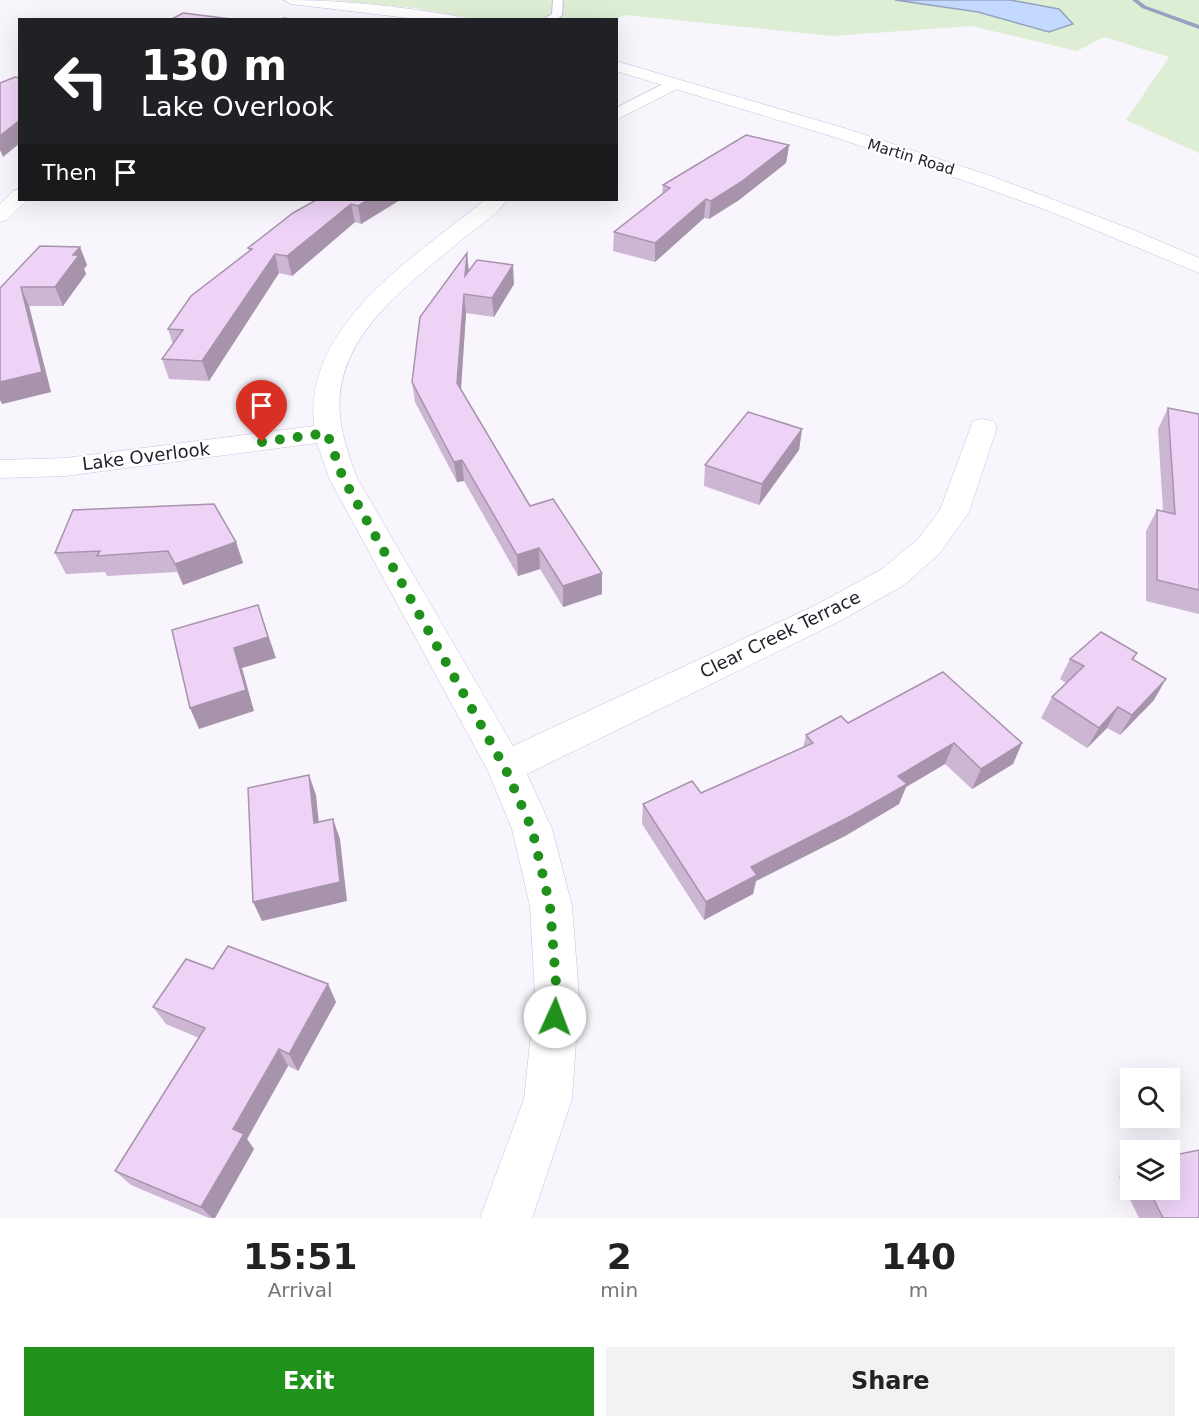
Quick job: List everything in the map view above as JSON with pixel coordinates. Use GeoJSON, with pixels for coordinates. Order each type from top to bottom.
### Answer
{"type":"FeatureCollection","features":[{"type":"Feature","properties":{"kind":"street"},"geometry":{"type":"LineString","coordinates":[[291,0],[400,11],[444,18]]}},
{"type":"Feature","properties":{"kind":"street","name":"Martin Road"},"geometry":{"type":"LineString","coordinates":[[618,67],[966,174],[1052,203],[1199,266]]}},
{"type":"Feature","properties":{"kind":"street"},"geometry":{"type":"LineString","coordinates":[[618,114],[675,83]]}},
{"type":"Feature","properties":{"kind":"street"},"geometry":{"type":"LineString","coordinates":[[0,216],[18,197]]}},
{"type":"Feature","properties":{"kind":"street"},"geometry":{"type":"LineString","coordinates":[[496,201],[385,294],[357,324],[337,357],[327,393],[327,433],[343,478],[505,768],[532,829],[550,906],[557,996],[548,1099],[506,1218]]}},
{"type":"Feature","properties":{"kind":"street","name":"Clear Creek Terrace"},"geometry":{"type":"LineString","coordinates":[[505,768],[828,613],[893,577],[930,546],[954,512],[983,428]]}},
{"type":"Feature","properties":{"kind":"street","name":"Lake Overlook"},"geometry":{"type":"LineString","coordinates":[[0,469],[64,467],[327,433]]}},
{"type":"Feature","properties":{"kind":"lane"},"geometry":{"type":"LineString","coordinates":[[551,18],[557,15],[558,0]]}},
{"type":"Feature","properties":{"kind":"green space"},"geometry":{"type":"Polygon","coordinates":[[[332,0],[1199,0],[1199,153],[1126,120],[1169,57],[1104,37],[1077,51],[971,26],[832,36],[626,15],[618,18],[468,18],[416,8],[332,0]]]}},
{"type":"Feature","properties":{"kind":"water"},"geometry":{"type":"Polygon","coordinates":[[[895,0],[1010,0],[1059,9],[1073,24],[1049,32],[978,12],[895,0]]]}},
{"type":"Feature","properties":{"kind":"building"},"geometry":{"type":"Polygon","coordinates":[[[183,13],[223,18],[174,18],[183,13]]]}},
{"type":"Feature","properties":{"kind":"building"},"geometry":{"type":"Polygon","coordinates":[[[18,78],[18,122],[0,136],[0,83],[18,78]]]}},
{"type":"Feature","properties":{"kind":"building"},"geometry":{"type":"Polygon","coordinates":[[[746,135],[789,145],[741,182],[711,201],[706,199],[655,243],[614,232],[670,188],[663,185],[746,135]]]}},
{"type":"Feature","properties":{"kind":"building"},"geometry":{"type":"Polygon","coordinates":[[[314,201],[366,201],[358,206],[351,204],[287,256],[275,254],[202,361],[162,359],[183,330],[168,329],[191,296],[252,249],[248,248],[293,213],[314,201]]]}},
{"type":"Feature","properties":{"kind":"building"},"geometry":{"type":"Polygon","coordinates":[[[40,246],[80,247],[73,255],[79,255],[55,287],[21,287],[42,372],[0,382],[0,288],[40,246]]]}},
{"type":"Feature","properties":{"kind":"building"},"geometry":{"type":"Polygon","coordinates":[[[467,253],[465,276],[477,260],[513,265],[492,298],[464,294],[457,383],[530,506],[553,499],[602,573],[563,586],[539,548],[517,555],[462,460],[454,462],[412,382],[420,317],[467,253]]]}},
{"type":"Feature","properties":{"kind":"building"},"geometry":{"type":"Polygon","coordinates":[[[1168,408],[1199,414],[1199,590],[1157,580],[1157,510],[1175,514],[1168,408]]]}},
{"type":"Feature","properties":{"kind":"building"},"geometry":{"type":"Polygon","coordinates":[[[748,412],[802,429],[762,484],[705,465],[748,412]]]}},
{"type":"Feature","properties":{"kind":"building"},"geometry":{"type":"Polygon","coordinates":[[[214,504],[236,542],[175,564],[168,551],[97,556],[100,551],[55,553],[73,510],[214,504]]]}},
{"type":"Feature","properties":{"kind":"building"},"geometry":{"type":"Polygon","coordinates":[[[258,605],[268,637],[234,648],[246,690],[190,708],[172,630],[258,605]]]}},
{"type":"Feature","properties":{"kind":"building"},"geometry":{"type":"Polygon","coordinates":[[[1101,632],[1137,653],[1132,659],[1166,679],[1132,715],[1118,707],[1099,728],[1052,697],[1084,666],[1070,659],[1101,632]]]}},
{"type":"Feature","properties":{"kind":"building"},"geometry":{"type":"Polygon","coordinates":[[[943,672],[1022,743],[981,769],[954,743],[898,776],[907,784],[851,816],[751,867],[757,875],[706,902],[643,804],[692,781],[701,793],[813,743],[806,735],[841,716],[848,723],[943,672]]]}},
{"type":"Feature","properties":{"kind":"building"},"geometry":{"type":"Polygon","coordinates":[[[309,775],[314,823],[333,819],[340,882],[253,902],[248,788],[309,775]]]}},
{"type":"Feature","properties":{"kind":"building"},"geometry":{"type":"Polygon","coordinates":[[[228,946],[328,984],[289,1054],[279,1049],[233,1129],[244,1134],[201,1207],[115,1171],[205,1028],[153,1007],[186,959],[213,969],[228,946]]]}},
{"type":"Feature","properties":{"kind":"building"},"geometry":{"type":"Polygon","coordinates":[[[1199,1150],[1199,1218],[1163,1218],[1154,1200],[1180,1200],[1180,1154],[1199,1150]]]}},
{"type":"Feature","properties":{"kind":"waterway"},"geometry":{"type":"LineString","coordinates":[[1135,0],[1144,7],[1199,27]]}},
{"type":"Feature","properties":{"kind":"route"},"geometry":{"type":"LineString","coordinates":[[262,442],[327,433],[343,478],[505,768],[532,829],[550,906],[557,996],[555,1017]]}}]}
